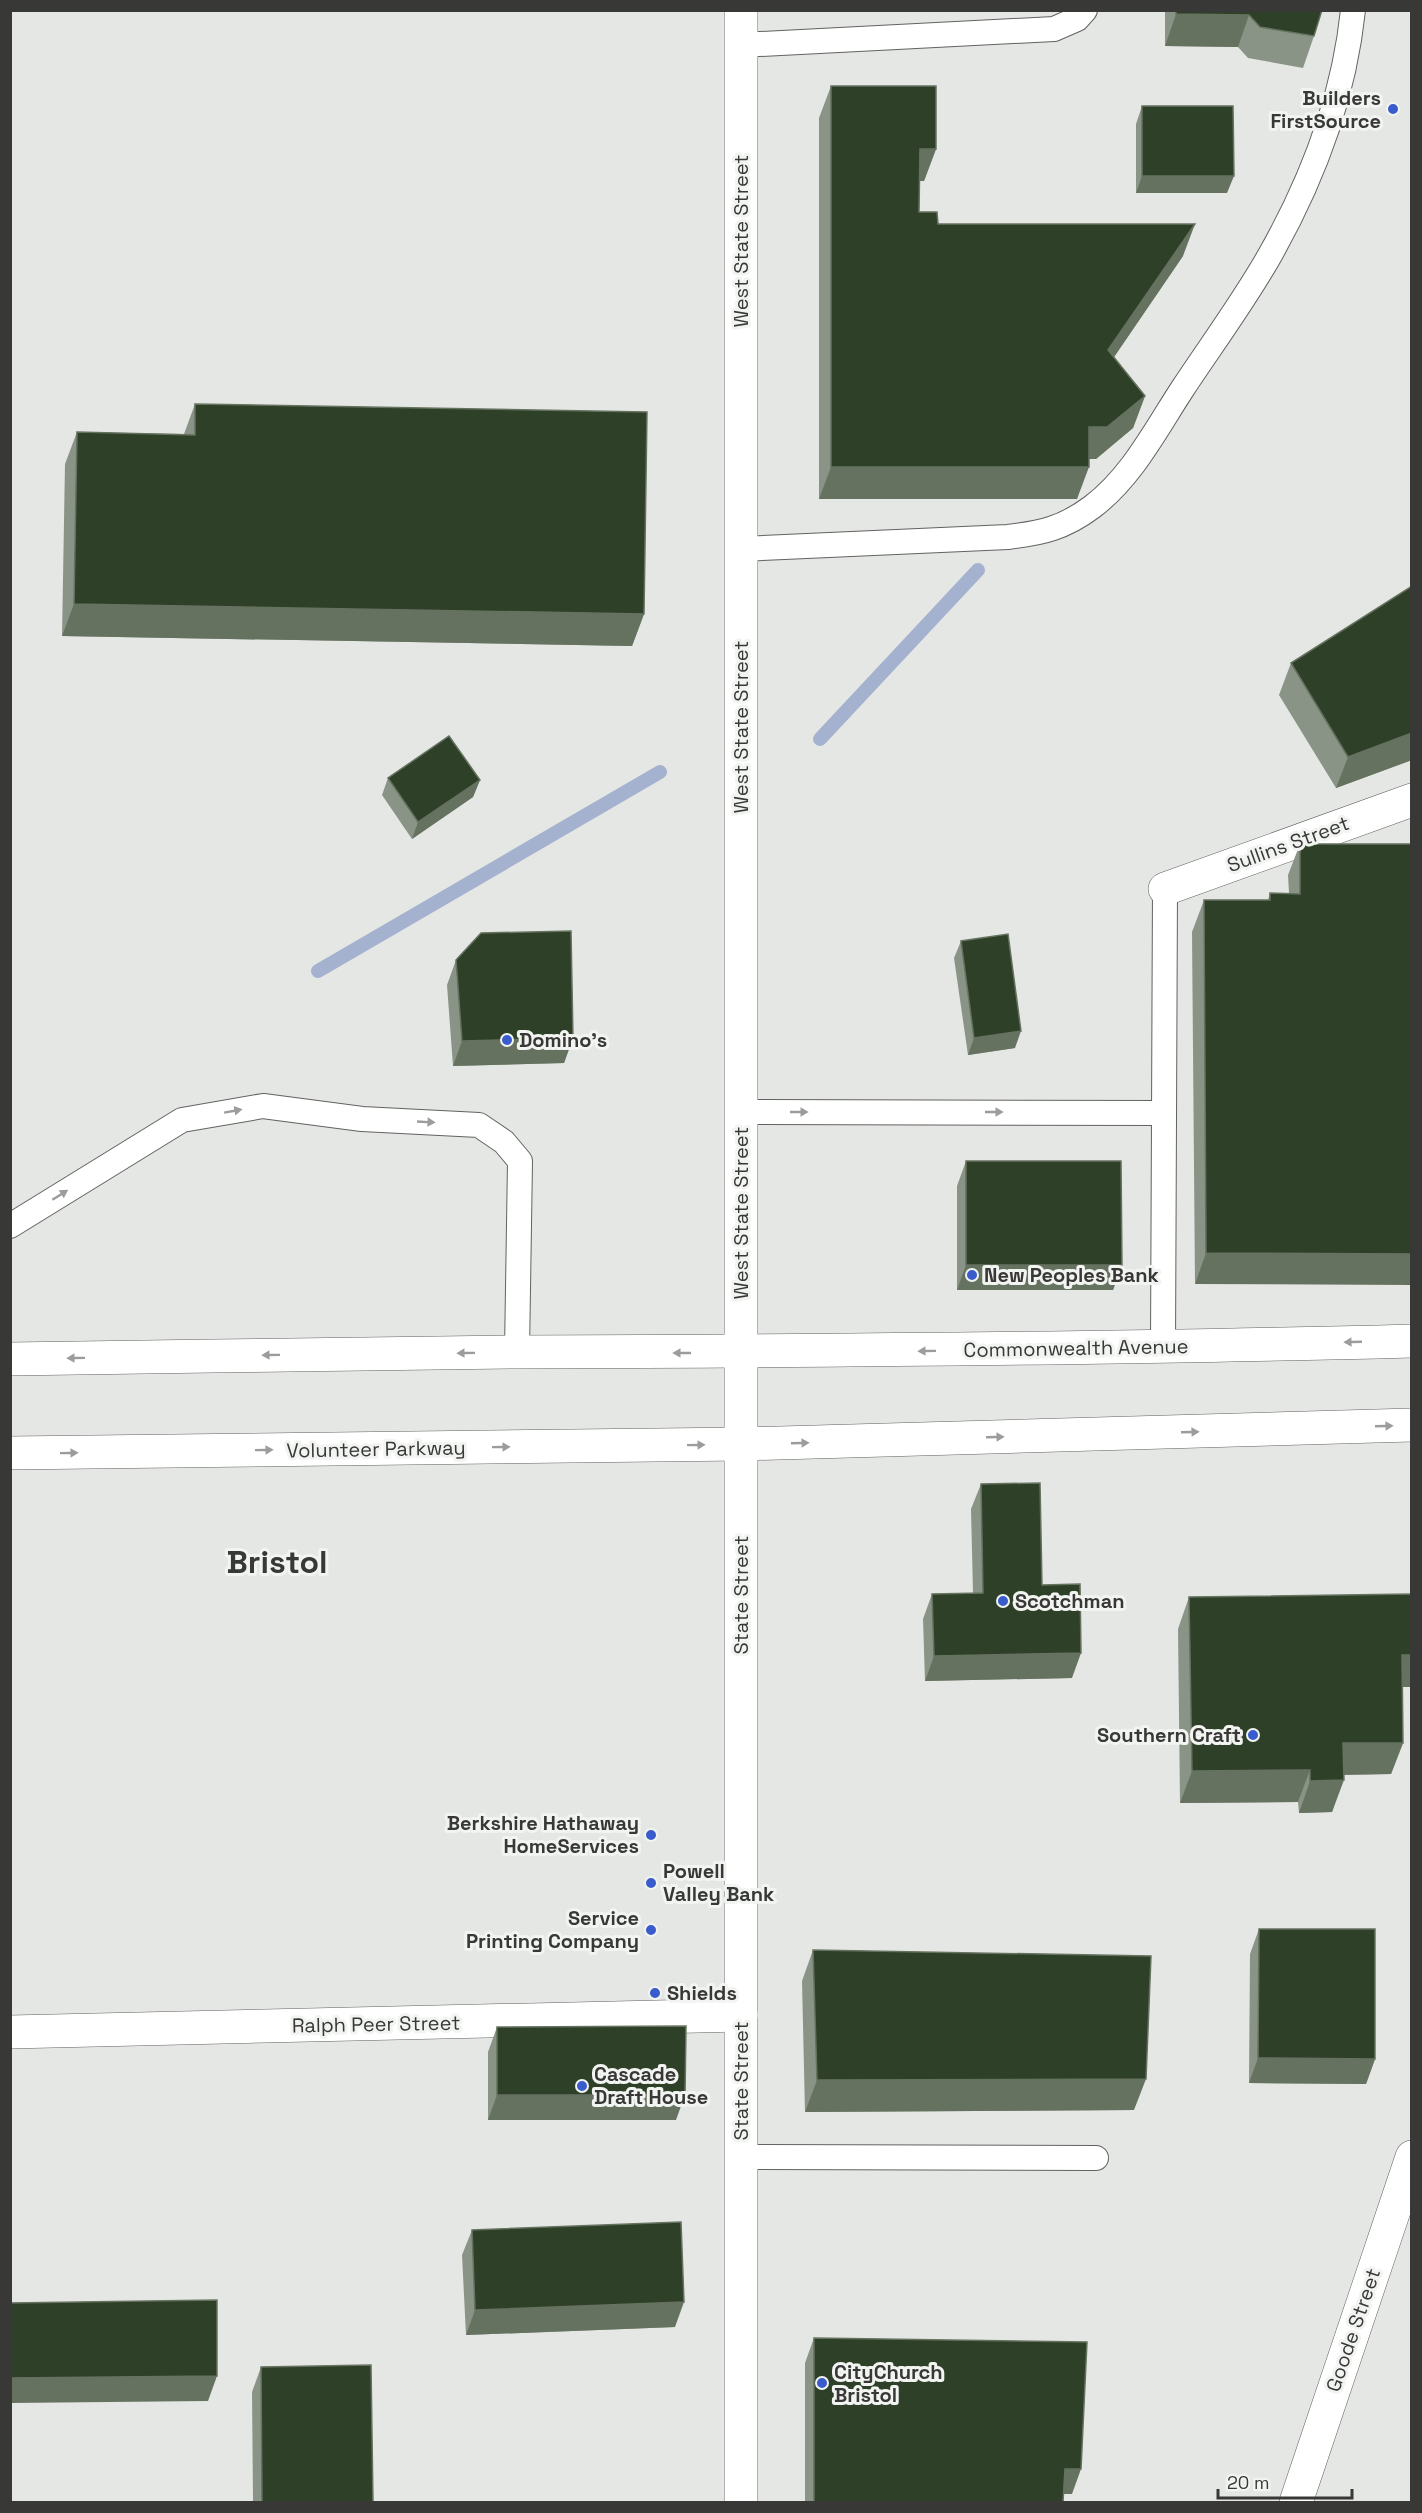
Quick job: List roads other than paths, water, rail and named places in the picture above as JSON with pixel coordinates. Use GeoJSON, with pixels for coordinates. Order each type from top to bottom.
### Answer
{"type":"FeatureCollection","features":[{"type":"Feature","properties":{"kind":"main road","name":"West State Street"},"geometry":{"type":"LineString","coordinates":[[741,10],[741,1444]]}},
{"type":"Feature","properties":{"kind":"main road","name":"Sullins Street"},"geometry":{"type":"LineString","coordinates":[[1165,889],[1412,800]]}},
{"type":"Feature","properties":{"kind":"main road","name":"Commonwealth Avenue"},"geometry":{"type":"LineString","coordinates":[[741,1353],[1412,1341]]}},
{"type":"Feature","properties":{"kind":"main road"},"geometry":{"type":"LineString","coordinates":[[10,1359],[517,1352],[741,1353]]}},
{"type":"Feature","properties":{"kind":"main road"},"geometry":{"type":"LineString","coordinates":[[741,1444],[1412,1425]]}},
{"type":"Feature","properties":{"kind":"main road","name":"Volunteer Parkway"},"geometry":{"type":"LineString","coordinates":[[10,1453],[741,1444]]}},
{"type":"Feature","properties":{"kind":"main road","name":"State Street"},"geometry":{"type":"LineString","coordinates":[[741,1444],[741,2502]]}},
{"type":"Feature","properties":{"kind":"main road","name":"Ralph Peer Street"},"geometry":{"type":"LineString","coordinates":[[10,2032],[741,2015]]}},
{"type":"Feature","properties":{"kind":"main road","name":"Goode Street"},"geometry":{"type":"LineString","coordinates":[[1296,2502],[1412,2157]]}},
{"type":"Feature","properties":{"kind":"lane"},"geometry":{"type":"LineString","coordinates":[[741,45],[1054,28],[1077,19],[1085,10]]}},
{"type":"Feature","properties":{"kind":"lane"},"geometry":{"type":"LineString","coordinates":[[741,549],[997,537],[1037,533],[1060,527],[1093,506],[1128,472],[1269,257],[1300,199],[1330,123],[1350,45],[1353,10]]}},
{"type":"Feature","properties":{"kind":"lane"},"geometry":{"type":"LineString","coordinates":[[1163,1347],[1165,889]]}},
{"type":"Feature","properties":{"kind":"lane"},"geometry":{"type":"LineString","coordinates":[[10,1226],[182,1120],[263,1106],[362,1119],[479,1125],[504,1142],[520,1161],[517,1352]]}},
{"type":"Feature","properties":{"kind":"lane"},"geometry":{"type":"LineString","coordinates":[[741,1112],[1164,1113]]}},
{"type":"Feature","properties":{"kind":"lane"},"geometry":{"type":"LineString","coordinates":[[741,2157],[1096,2158]]}},
{"type":"Feature","properties":{"kind":"waterway"},"geometry":{"type":"LineString","coordinates":[[820,739],[978,570]]}},
{"type":"Feature","properties":{"kind":"waterway"},"geometry":{"type":"LineString","coordinates":[[318,971],[660,772]]}},
{"type":"Feature","properties":{"kind":"place","name":"Builders FirstSource"},"geometry":{"type":"Point","coordinates":[1393,109]}},
{"type":"Feature","properties":{"kind":"place","name":"Domino's"},"geometry":{"type":"Point","coordinates":[507,1040]}},
{"type":"Feature","properties":{"kind":"place","name":"New Peoples Bank"},"geometry":{"type":"Point","coordinates":[972,1275]}},
{"type":"Feature","properties":{"kind":"place","name":"Scotchman"},"geometry":{"type":"Point","coordinates":[1003,1601]}},
{"type":"Feature","properties":{"kind":"place","name":"Southern Craft"},"geometry":{"type":"Point","coordinates":[1253,1735]}},
{"type":"Feature","properties":{"kind":"place","name":"Berkshire Hathaway HomeServices"},"geometry":{"type":"Point","coordinates":[651,1835]}},
{"type":"Feature","properties":{"kind":"place","name":"Powell Valley Bank"},"geometry":{"type":"Point","coordinates":[651,1883]}},
{"type":"Feature","properties":{"kind":"place","name":"Service Printing Company"},"geometry":{"type":"Point","coordinates":[651,1930]}},
{"type":"Feature","properties":{"kind":"place","name":"Shields"},"geometry":{"type":"Point","coordinates":[655,1993]}},
{"type":"Feature","properties":{"kind":"place","name":"Cascade Draft House"},"geometry":{"type":"Point","coordinates":[582,2086]}},
{"type":"Feature","properties":{"kind":"place","name":"CityChurch Bristol"},"geometry":{"type":"Point","coordinates":[822,2383]}},
{"type":"Feature","properties":{"kind":"district","name":"Bristol"},"geometry":{"type":"Point","coordinates":[277,1562]}}]}
